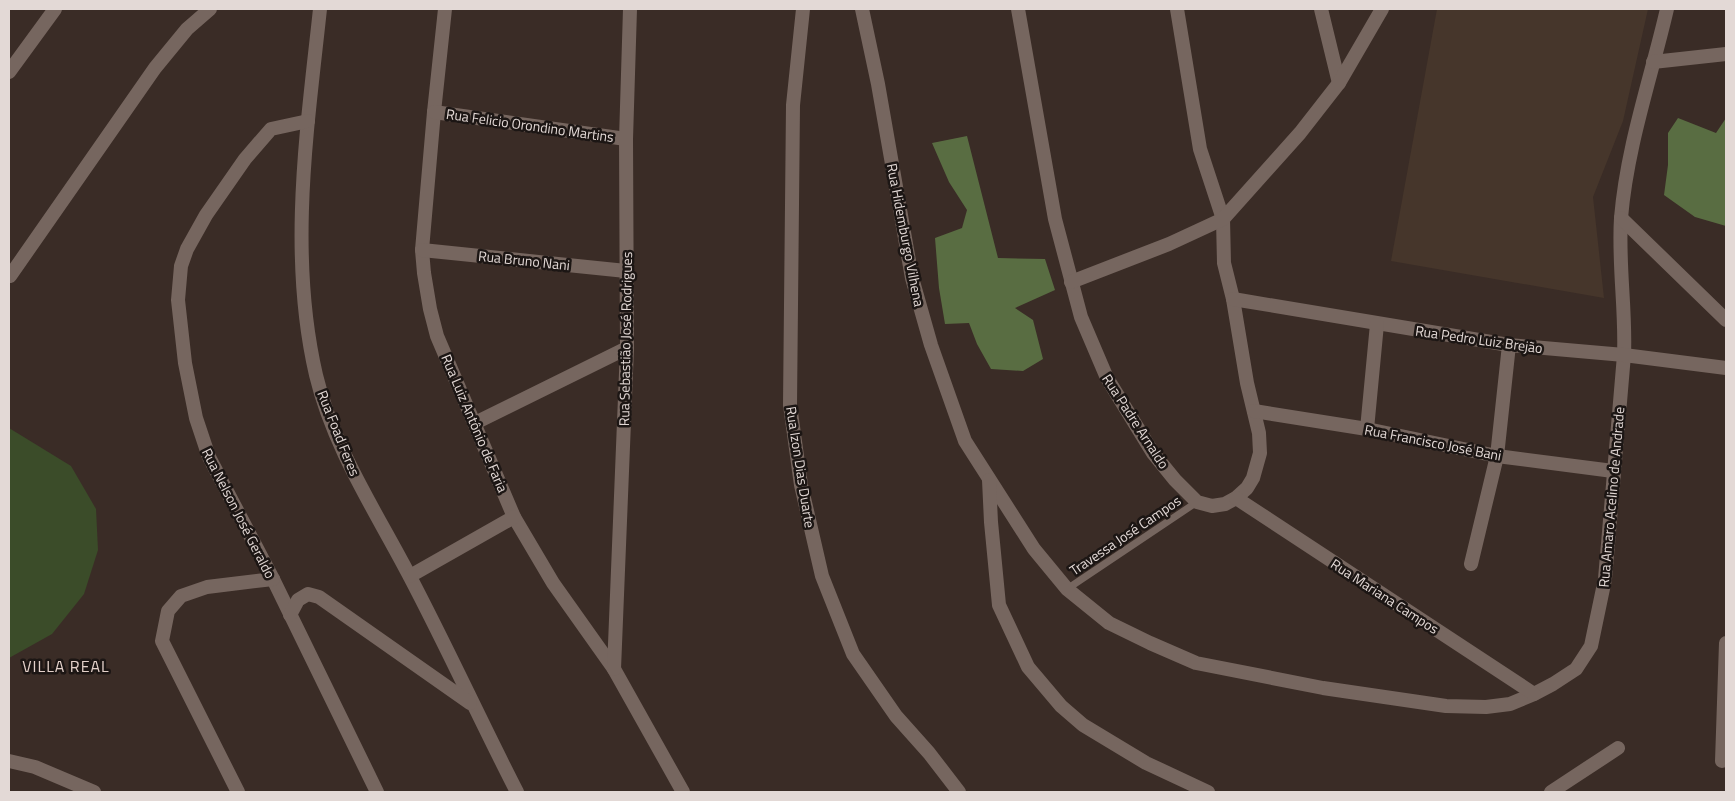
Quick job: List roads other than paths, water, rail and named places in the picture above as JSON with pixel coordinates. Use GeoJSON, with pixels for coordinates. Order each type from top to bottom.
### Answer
{"type":"FeatureCollection","features":[{"type":"Feature","properties":{"kind":"street"},"geometry":{"type":"LineString","coordinates":[[9,72],[55,9]]}},
{"type":"Feature","properties":{"kind":"street"},"geometry":{"type":"LineString","coordinates":[[10,276],[155,68],[187,29],[210,9]]}},
{"type":"Feature","properties":{"kind":"street","name":"Rua Foad Feres"},"geometry":{"type":"LineString","coordinates":[[320,9],[308,121],[300,235],[306,311],[316,374],[328,415],[348,461],[410,576],[517,792]]}},
{"type":"Feature","properties":{"kind":"street","name":"Rua Luiz Antônio de Faria"},"geometry":{"type":"LineString","coordinates":[[445,9],[422,250],[428,300],[437,336],[514,517],[553,583],[614,669],[683,792]]}},
{"type":"Feature","properties":{"kind":"street","name":"Rua Sebastião José Rodrigues"},"geometry":{"type":"LineString","coordinates":[[614,669],[627,348],[626,139],[630,9]]}},
{"type":"Feature","properties":{"kind":"street","name":"Rua Izon Dias Duarte"},"geometry":{"type":"LineString","coordinates":[[803,9],[793,105],[790,405],[801,484],[822,576],[853,654],[896,716],[929,753],[959,792]]}},
{"type":"Feature","properties":{"kind":"street","name":"Rua Hidemburgo Vilhena"},"geometry":{"type":"LineString","coordinates":[[862,9],[878,84],[912,278],[931,345],[965,441],[989,480]]}},
{"type":"Feature","properties":{"kind":"street","name":"Rua Padre Arnaldo"},"geometry":{"type":"LineString","coordinates":[[1018,9],[1056,219],[1081,317],[1107,378],[1153,453],[1175,480],[1197,502]]}},
{"type":"Feature","properties":{"kind":"street"},"geometry":{"type":"LineString","coordinates":[[1177,9],[1200,149],[1223,218],[1224,263],[1233,299],[1247,383],[1259,433],[1260,453],[1257,470],[1247,488],[1236,498],[1225,504],[1212,506],[1197,502]]}},
{"type":"Feature","properties":{"kind":"street"},"geometry":{"type":"LineString","coordinates":[[1321,9],[1339,83]]}},
{"type":"Feature","properties":{"kind":"street"},"geometry":{"type":"LineString","coordinates":[[1071,282],[1169,244],[1223,218],[1300,133],[1339,83],[1382,9]]}},
{"type":"Feature","properties":{"kind":"street","name":"Rua Amaro Acelino de Andrade"},"geometry":{"type":"LineString","coordinates":[[989,480],[1034,549],[1067,589],[1109,623],[1196,663],[1323,688],[1446,706],[1486,707],[1510,704],[1534,694],[1576,669],[1591,646],[1605,579],[1625,339],[1620,270],[1621,218],[1630,160],[1667,9]]}},
{"type":"Feature","properties":{"kind":"street"},"geometry":{"type":"LineString","coordinates":[[1653,62],[1726,54]]}},
{"type":"Feature","properties":{"kind":"street","name":"Rua Felicio Orondino Martins"},"geometry":{"type":"LineString","coordinates":[[434,112],[626,139]]}},
{"type":"Feature","properties":{"kind":"street","name":"Rua Nelson José Geraldo"},"geometry":{"type":"LineString","coordinates":[[308,121],[271,128],[246,159],[206,215],[187,249],[181,266],[178,300],[186,364],[196,418],[209,457],[273,579],[377,792]]}},
{"type":"Feature","properties":{"kind":"street"},"geometry":{"type":"LineString","coordinates":[[1621,218],[1726,320]]}},
{"type":"Feature","properties":{"kind":"street","name":"Rua Bruno Nani"},"geometry":{"type":"LineString","coordinates":[[422,250],[626,271]]}},
{"type":"Feature","properties":{"kind":"street","name":"Rua Pedro Luiz Brejão"},"geometry":{"type":"LineString","coordinates":[[1233,299],[1377,324],[1509,344],[1624,355],[1726,368]]}},
{"type":"Feature","properties":{"kind":"street"},"geometry":{"type":"LineString","coordinates":[[1368,429],[1377,324]]}},
{"type":"Feature","properties":{"kind":"street"},"geometry":{"type":"LineString","coordinates":[[1471,564],[1497,456],[1509,344]]}},
{"type":"Feature","properties":{"kind":"street"},"geometry":{"type":"LineString","coordinates":[[475,423],[627,348]]}},
{"type":"Feature","properties":{"kind":"street","name":"Rua Francisco José Bani"},"geometry":{"type":"LineString","coordinates":[[1254,410],[1368,429],[1497,456],[1613,471]]}},
{"type":"Feature","properties":{"kind":"street"},"geometry":{"type":"LineString","coordinates":[[989,480],[999,605],[1028,667],[1061,706],[1083,725],[1146,763],[1208,792]]}},
{"type":"Feature","properties":{"kind":"street","name":"Rua Mariana Campos"},"geometry":{"type":"LineString","coordinates":[[1236,498],[1534,694]]}},
{"type":"Feature","properties":{"kind":"street"},"geometry":{"type":"LineString","coordinates":[[410,576],[514,517]]}},
{"type":"Feature","properties":{"kind":"street"},"geometry":{"type":"LineString","coordinates":[[238,792],[162,641],[168,611],[181,596],[208,587],[273,579]]}},
{"type":"Feature","properties":{"kind":"street"},"geometry":{"type":"LineString","coordinates":[[290,615],[298,600],[308,594],[319,597],[472,704]]}},
{"type":"Feature","properties":{"kind":"street"},"geometry":{"type":"LineString","coordinates":[[1722,761],[1726,643]]}},
{"type":"Feature","properties":{"kind":"street"},"geometry":{"type":"LineString","coordinates":[[1550,792],[1618,748]]}},
{"type":"Feature","properties":{"kind":"street"},"geometry":{"type":"LineString","coordinates":[[9,761],[36,767],[94,792]]}},
{"type":"Feature","properties":{"kind":"lane","name":"Travessa José Campos"},"geometry":{"type":"LineString","coordinates":[[1067,589],[1197,502]]}},
{"type":"Feature","properties":{"kind":"district","name":"VILLA REAL"},"geometry":{"type":"Point","coordinates":[66,666]}}]}
